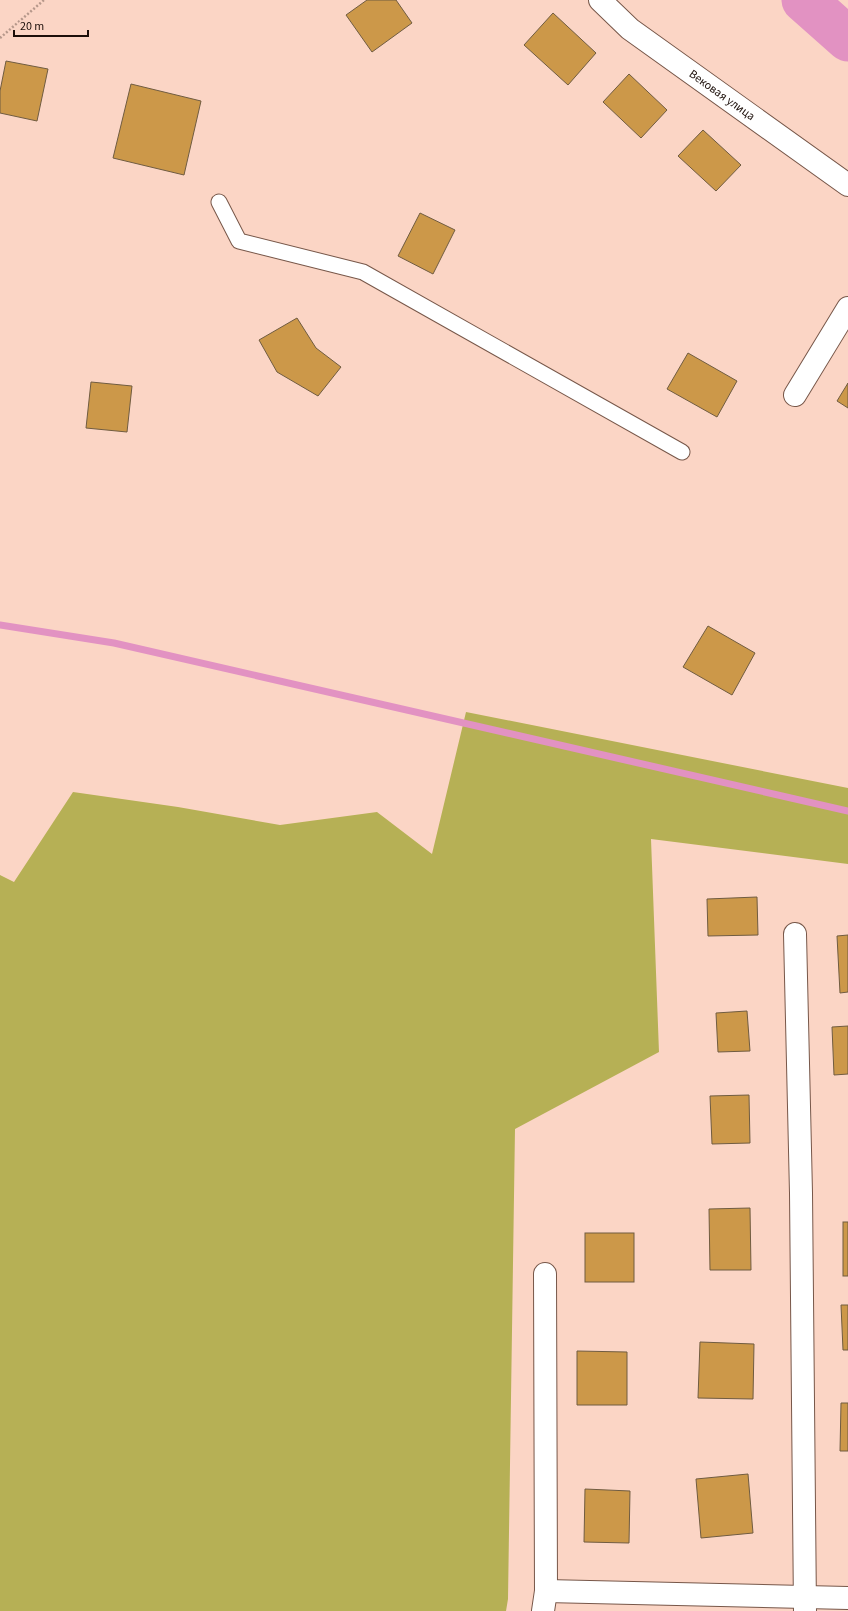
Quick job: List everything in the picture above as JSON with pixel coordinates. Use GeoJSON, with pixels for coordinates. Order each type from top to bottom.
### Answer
{"type":"FeatureCollection","features":[{"type":"Feature","properties":{"kind":"street","name":"Вековая улица"},"geometry":{"type":"LineString","coordinates":[[600,0],[630,30],[848,185]]}},
{"type":"Feature","properties":{"kind":"street"},"geometry":{"type":"LineString","coordinates":[[796,395],[848,308]]}},
{"type":"Feature","properties":{"kind":"street"},"geometry":{"type":"LineString","coordinates":[[795,934],[800,1185],[805,1604]]}},
{"type":"Feature","properties":{"kind":"street"},"geometry":{"type":"LineString","coordinates":[[545,1274],[544,1601],[805,1604],[848,1598]]}},
{"type":"Feature","properties":{"kind":"lane"},"geometry":{"type":"LineString","coordinates":[[219,202],[239,241],[363,272],[682,452]]}},
{"type":"Feature","properties":{"kind":"path"},"geometry":{"type":"LineString","coordinates":[[0,38],[44,0]]}},
{"type":"Feature","properties":{"kind":"shaded area"},"geometry":{"type":"Polygon","coordinates":[[[466,712],[848,788],[848,864],[651,839],[659,1052],[515,1129],[508,1599],[506,1611],[0,1611],[0,875],[14,882],[73,792],[178,807],[280,825],[377,812],[432,854],[466,712]]]}},
{"type":"Feature","properties":{"kind":"building"},"geometry":{"type":"Polygon","coordinates":[[[367,0],[396,0],[412,23],[372,52],[346,15],[367,0]]]}},
{"type":"Feature","properties":{"kind":"building"},"geometry":{"type":"Polygon","coordinates":[[[553,13],[596,53],[568,85],[524,45],[553,13]]]}},
{"type":"Feature","properties":{"kind":"building"},"geometry":{"type":"Polygon","coordinates":[[[6,61],[48,69],[37,121],[0,113],[0,91],[6,61]]]}},
{"type":"Feature","properties":{"kind":"building"},"geometry":{"type":"Polygon","coordinates":[[[629,74],[667,110],[641,138],[603,102],[629,74]]]}},
{"type":"Feature","properties":{"kind":"building"},"geometry":{"type":"Polygon","coordinates":[[[131,84],[201,101],[184,175],[113,158],[131,84]]]}},
{"type":"Feature","properties":{"kind":"building"},"geometry":{"type":"Polygon","coordinates":[[[703,130],[741,165],[716,191],[678,156],[703,130]]]}},
{"type":"Feature","properties":{"kind":"building"},"geometry":{"type":"Polygon","coordinates":[[[420,213],[455,230],[433,274],[398,256],[420,213]]]}},
{"type":"Feature","properties":{"kind":"building"},"geometry":{"type":"Polygon","coordinates":[[[297,318],[316,348],[341,367],[318,396],[277,372],[259,340],[297,318]]]}},
{"type":"Feature","properties":{"kind":"building"},"geometry":{"type":"Polygon","coordinates":[[[688,353],[737,381],[717,417],[667,389],[688,353]]]}},
{"type":"Feature","properties":{"kind":"building"},"geometry":{"type":"Polygon","coordinates":[[[91,382],[132,386],[127,432],[86,428],[91,382]]]}},
{"type":"Feature","properties":{"kind":"building"},"geometry":{"type":"Polygon","coordinates":[[[848,383],[848,408],[837,401],[848,383]]]}},
{"type":"Feature","properties":{"kind":"building"},"geometry":{"type":"Polygon","coordinates":[[[708,626],[755,653],[732,695],[683,667],[708,626]]]}},
{"type":"Feature","properties":{"kind":"building"},"geometry":{"type":"Polygon","coordinates":[[[757,897],[758,935],[708,936],[707,899],[757,897]]]}},
{"type":"Feature","properties":{"kind":"building"},"geometry":{"type":"Polygon","coordinates":[[[848,935],[848,992],[840,993],[837,936],[848,935]]]}},
{"type":"Feature","properties":{"kind":"building"},"geometry":{"type":"Polygon","coordinates":[[[747,1011],[750,1051],[718,1052],[716,1013],[747,1011]]]}},
{"type":"Feature","properties":{"kind":"building"},"geometry":{"type":"Polygon","coordinates":[[[848,1026],[848,1074],[834,1075],[832,1027],[848,1026]]]}},
{"type":"Feature","properties":{"kind":"building"},"geometry":{"type":"Polygon","coordinates":[[[749,1095],[750,1143],[712,1144],[710,1096],[749,1095]]]}},
{"type":"Feature","properties":{"kind":"building"},"geometry":{"type":"Polygon","coordinates":[[[750,1208],[751,1270],[710,1270],[709,1209],[750,1208]]]}},
{"type":"Feature","properties":{"kind":"building"},"geometry":{"type":"Polygon","coordinates":[[[843,1222],[848,1222],[848,1276],[843,1276],[843,1222]]]}},
{"type":"Feature","properties":{"kind":"building"},"geometry":{"type":"Polygon","coordinates":[[[585,1233],[634,1233],[634,1282],[585,1282],[585,1233]]]}},
{"type":"Feature","properties":{"kind":"building"},"geometry":{"type":"Polygon","coordinates":[[[841,1305],[848,1305],[848,1350],[843,1350],[841,1305]]]}},
{"type":"Feature","properties":{"kind":"building"},"geometry":{"type":"Polygon","coordinates":[[[700,1342],[754,1344],[753,1399],[698,1398],[700,1342]]]}},
{"type":"Feature","properties":{"kind":"building"},"geometry":{"type":"Polygon","coordinates":[[[577,1351],[627,1352],[627,1405],[577,1405],[577,1351]]]}},
{"type":"Feature","properties":{"kind":"building"},"geometry":{"type":"Polygon","coordinates":[[[841,1403],[848,1403],[848,1451],[840,1451],[841,1403]]]}},
{"type":"Feature","properties":{"kind":"building"},"geometry":{"type":"Polygon","coordinates":[[[748,1474],[753,1533],[701,1538],[696,1479],[748,1474]]]}},
{"type":"Feature","properties":{"kind":"building"},"geometry":{"type":"Polygon","coordinates":[[[585,1489],[630,1491],[629,1543],[584,1542],[585,1489]]]}},
{"type":"Feature","properties":{"kind":"waterway"},"geometry":{"type":"LineString","coordinates":[[804,0],[848,39]]}},
{"type":"Feature","properties":{"kind":"waterway"},"geometry":{"type":"LineString","coordinates":[[0,625],[114,643],[848,811]]}}]}
